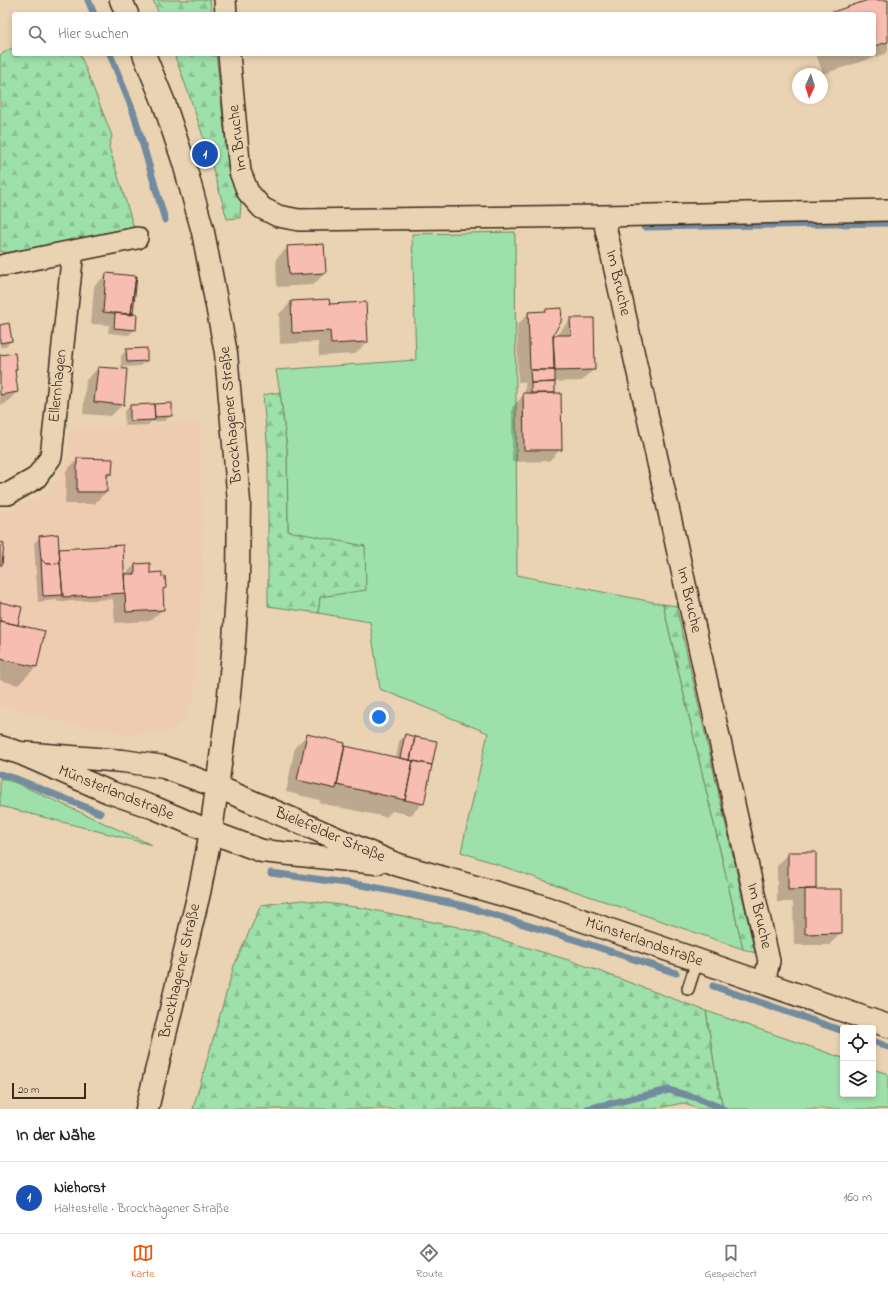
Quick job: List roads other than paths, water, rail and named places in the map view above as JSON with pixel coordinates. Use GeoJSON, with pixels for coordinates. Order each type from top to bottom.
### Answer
{"type":"FeatureCollection","features":[{"type":"Feature","properties":{"kind":"main road"},"geometry":{"type":"LineString","coordinates":[[121,0],[126,12]]}},
{"type":"Feature","properties":{"kind":"main road","name":"Brockhagener Straße"},"geometry":{"type":"LineString","coordinates":[[145,56],[164,103],[184,162],[203,232],[226,353],[239,502],[238,577],[234,642],[218,787],[199,893],[147,1109]]}},
{"type":"Feature","properties":{"kind":"main road","name":"Münsterlandstraße"},"geometry":{"type":"LineString","coordinates":[[0,747],[20,753],[109,792],[155,808],[211,832]]}},
{"type":"Feature","properties":{"kind":"main road","name":"Münsterlandstraße"},"geometry":{"type":"LineString","coordinates":[[20,753],[123,760],[164,767],[218,787]]}},
{"type":"Feature","properties":{"kind":"main road","name":"Bielefelder Straße"},"geometry":{"type":"LineString","coordinates":[[218,787],[398,865]]}},
{"type":"Feature","properties":{"kind":"main road","name":"Bielefelder Straße"},"geometry":{"type":"LineString","coordinates":[[211,832],[262,851],[398,865]]}},
{"type":"Feature","properties":{"kind":"main road","name":"Münsterlandstraße"},"geometry":{"type":"LineString","coordinates":[[398,865],[535,904],[888,1026]]}},
{"type":"Feature","properties":{"kind":"street"},"geometry":{"type":"LineString","coordinates":[[224,0],[226,12]]}},
{"type":"Feature","properties":{"kind":"street","name":"Im Bruche"},"geometry":{"type":"LineString","coordinates":[[229,56],[240,172],[248,192],[262,208],[278,216],[299,220],[888,210]]}},
{"type":"Feature","properties":{"kind":"street","name":"Im Bruche"},"geometry":{"type":"LineString","coordinates":[[603,216],[769,961],[764,983]]}},
{"type":"Feature","properties":{"kind":"street"},"geometry":{"type":"LineString","coordinates":[[4,265],[137,238]]}},
{"type":"Feature","properties":{"kind":"street","name":"Ellernhagen"},"geometry":{"type":"LineString","coordinates":[[0,494],[8,494],[36,478],[51,457],[73,251]]}},
{"type":"Feature","properties":{"kind":"lane"},"geometry":{"type":"LineString","coordinates":[[688,989],[697,960]]}},
{"type":"Feature","properties":{"kind":"waterway"},"geometry":{"type":"LineString","coordinates":[[88,0],[93,12]]}},
{"type":"Feature","properties":{"kind":"waterway"},"geometry":{"type":"LineString","coordinates":[[111,56],[133,111],[165,220]]}},
{"type":"Feature","properties":{"kind":"waterway"},"geometry":{"type":"LineString","coordinates":[[644,227],[888,223]]}},
{"type":"Feature","properties":{"kind":"waterway"},"geometry":{"type":"LineString","coordinates":[[0,774],[14,778],[100,813]]}},
{"type":"Feature","properties":{"kind":"waterway"},"geometry":{"type":"LineString","coordinates":[[271,873],[368,886],[464,906],[579,941],[676,973]]}},
{"type":"Feature","properties":{"kind":"waterway"},"geometry":{"type":"LineString","coordinates":[[713,986],[840,1030]]}},
{"type":"Feature","properties":{"kind":"waterway"},"geometry":{"type":"LineString","coordinates":[[876,1042],[888,1047]]}},
{"type":"Feature","properties":{"kind":"waterway"},"geometry":{"type":"LineString","coordinates":[[587,1109],[669,1090],[700,1099],[723,1109]]}},
{"type":"Feature","properties":{"kind":"place","name":"Niehorst"},"geometry":{"type":"Point","coordinates":[205,154]}}]}
